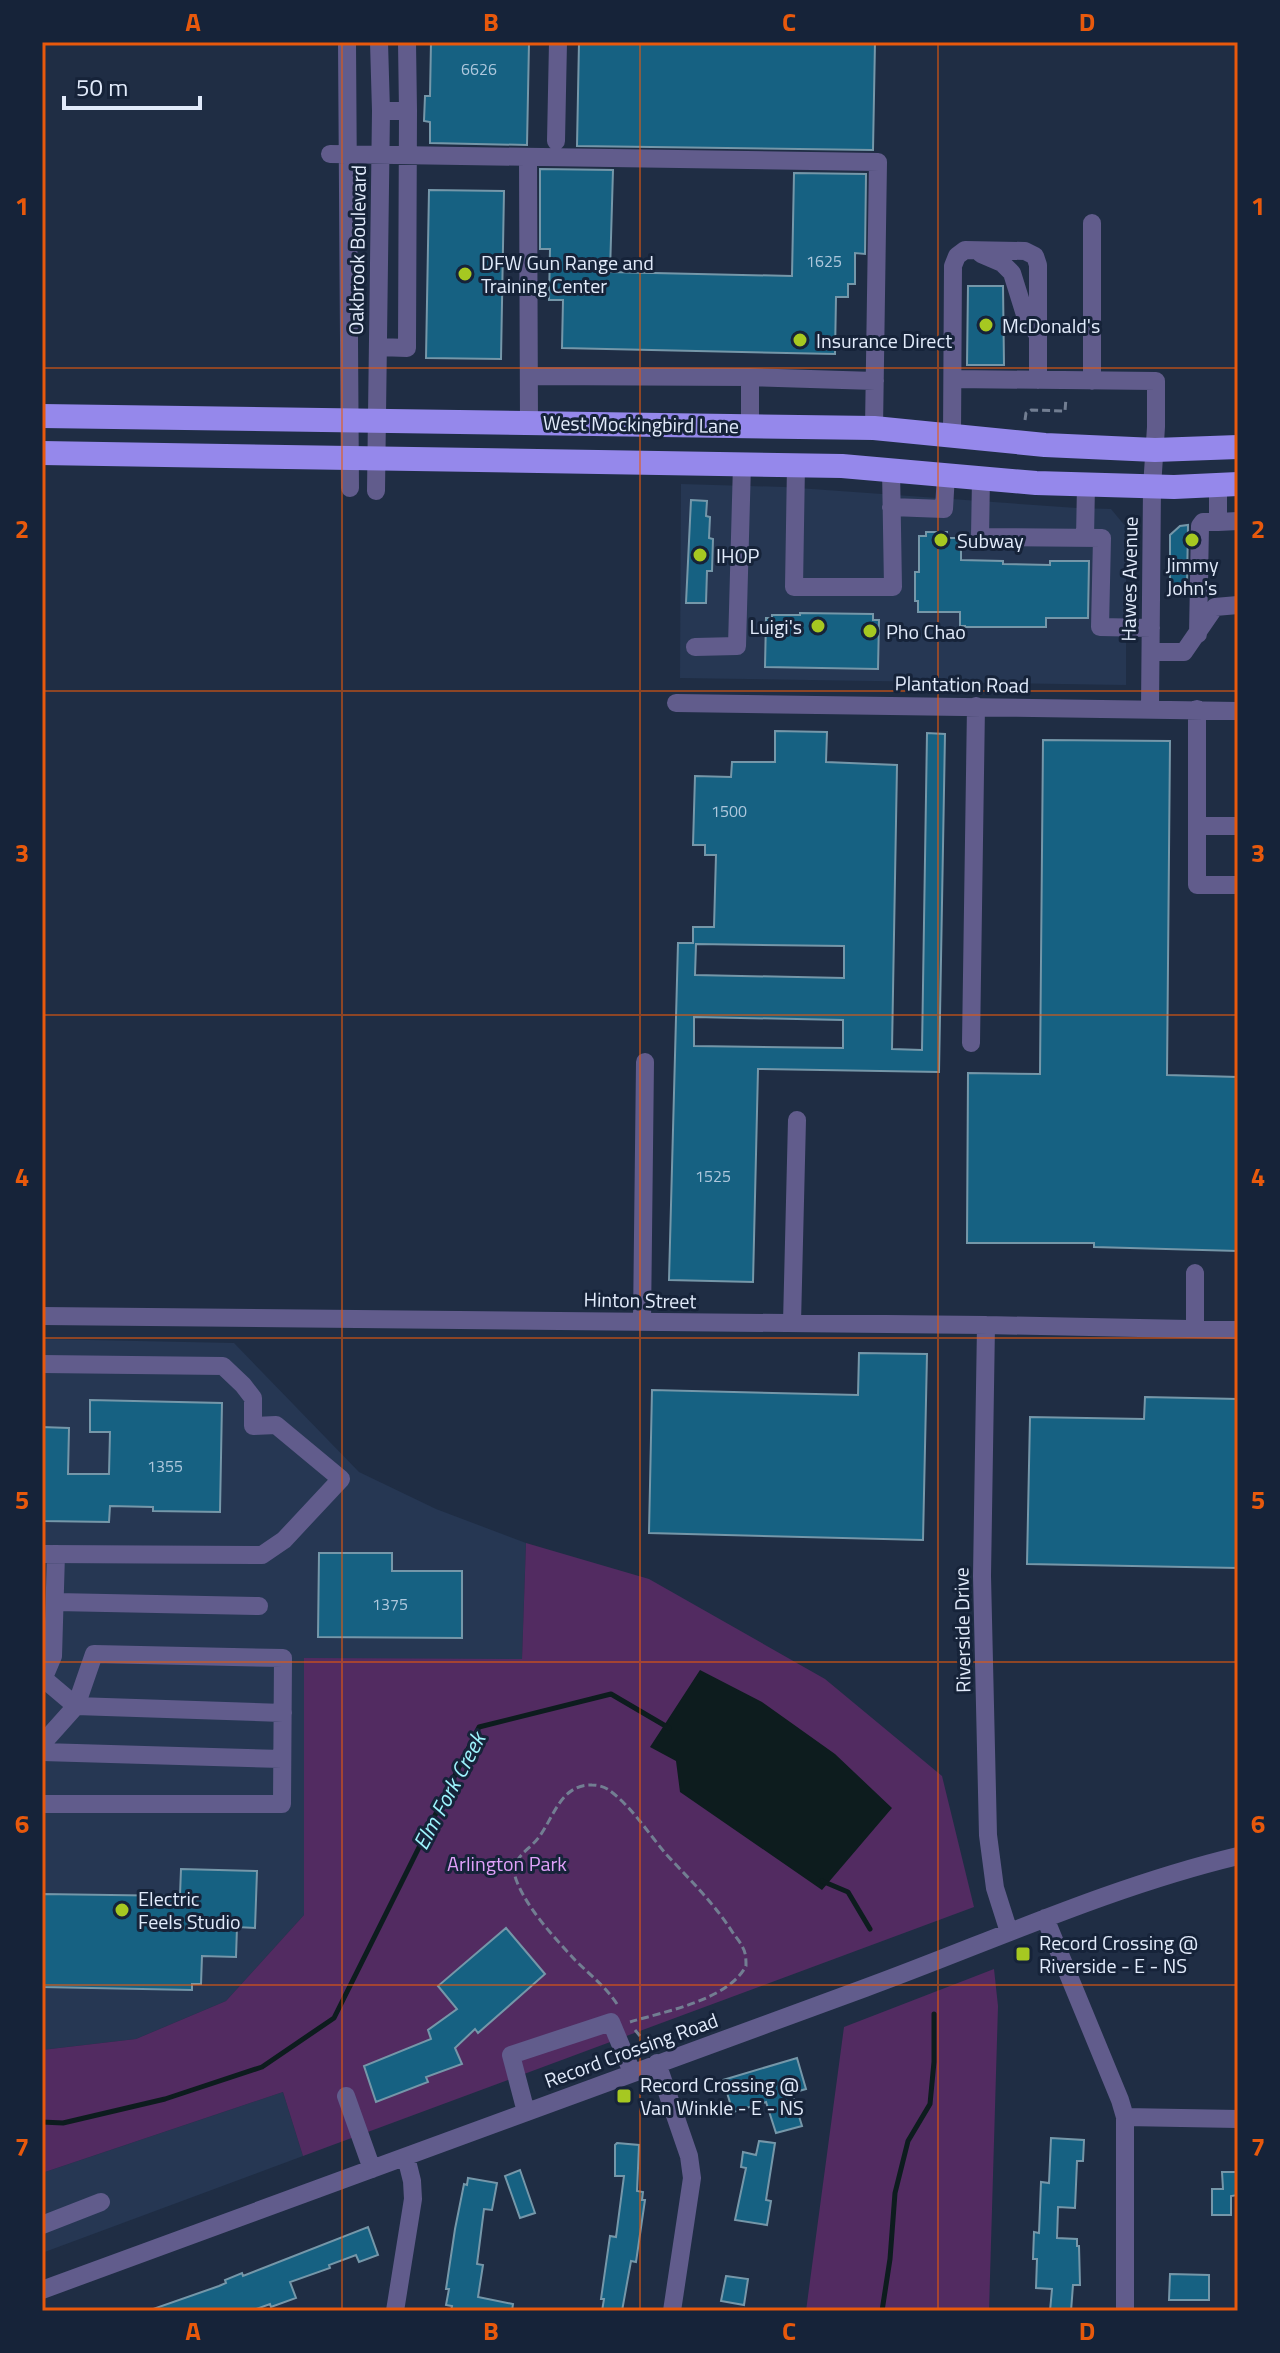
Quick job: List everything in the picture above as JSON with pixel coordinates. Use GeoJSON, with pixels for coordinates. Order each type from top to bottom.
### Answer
{"type":"FeatureCollection","features":[{"type":"Feature","properties":{"kind":"main road","name":"West Mockingbird Lane"},"geometry":{"type":"LineString","coordinates":[[42,416],[78,407],[348,420],[874,428],[1045,445],[1155,450],[1238,447]]}},
{"type":"Feature","properties":{"kind":"main road"},"geometry":{"type":"LineString","coordinates":[[746,464],[750,425]]}},
{"type":"Feature","properties":{"kind":"main road","name":"West Mockingbird Lane"},"geometry":{"type":"LineString","coordinates":[[42,453],[796,465],[891,469],[1086,485],[1228,485]]}},
{"type":"Feature","properties":{"kind":"street","name":"Oakbrook Boulevard"},"geometry":{"type":"LineString","coordinates":[[347,42],[338,154],[350,488]]}},
{"type":"Feature","properties":{"kind":"street","name":"Oakbrook Boulevard"},"geometry":{"type":"LineString","coordinates":[[376,491],[381,111],[379,42]]}},
{"type":"Feature","properties":{"kind":"street"},"geometry":{"type":"LineString","coordinates":[[378,347],[407,348],[407,42]]}},
{"type":"Feature","properties":{"kind":"street"},"geometry":{"type":"LineString","coordinates":[[556,141],[558,42]]}},
{"type":"Feature","properties":{"kind":"street"},"geometry":{"type":"LineString","coordinates":[[381,111],[408,111]]}},
{"type":"Feature","properties":{"kind":"street"},"geometry":{"type":"LineString","coordinates":[[338,154],[878,162],[874,428]]}},
{"type":"Feature","properties":{"kind":"street"},"geometry":{"type":"LineString","coordinates":[[528,158],[529,422]]}},
{"type":"Feature","properties":{"kind":"street"},"geometry":{"type":"LineString","coordinates":[[953,379],[1092,381],[1092,223]]}},
{"type":"Feature","properties":{"kind":"street"},"geometry":{"type":"LineString","coordinates":[[952,435],[953,266],[957,256],[965,250],[1025,251],[1035,256],[1038,265],[1038,380]]}},
{"type":"Feature","properties":{"kind":"street"},"geometry":{"type":"LineString","coordinates":[[971,250],[1002,263],[1012,273],[1026,318],[1038,335]]}},
{"type":"Feature","properties":{"kind":"street"},"geometry":{"type":"LineString","coordinates":[[529,376],[875,381]]}},
{"type":"Feature","properties":{"kind":"street"},"geometry":{"type":"LineString","coordinates":[[750,377],[750,425]]}},
{"type":"Feature","properties":{"kind":"street","name":"Hawes Avenue"},"geometry":{"type":"LineString","coordinates":[[1092,381],[1156,381],[1150,708]]}},
{"type":"Feature","properties":{"kind":"street"},"geometry":{"type":"LineString","coordinates":[[695,647],[737,646],[746,464]]}},
{"type":"Feature","properties":{"kind":"street"},"geometry":{"type":"LineString","coordinates":[[796,465],[794,587],[893,587],[891,469]]}},
{"type":"Feature","properties":{"kind":"street"},"geometry":{"type":"LineString","coordinates":[[891,507],[944,509],[946,474]]}},
{"type":"Feature","properties":{"kind":"street"},"geometry":{"type":"LineString","coordinates":[[981,478],[980,537],[1102,538],[1100,627],[1151,628]]}},
{"type":"Feature","properties":{"kind":"street"},"geometry":{"type":"LineString","coordinates":[[1085,538],[1086,485]]}},
{"type":"Feature","properties":{"kind":"street"},"geometry":{"type":"LineString","coordinates":[[1218,522],[1228,485]]}},
{"type":"Feature","properties":{"kind":"street"},"geometry":{"type":"LineString","coordinates":[[1198,634],[1200,526],[1203,522],[1238,521]]}},
{"type":"Feature","properties":{"kind":"street"},"geometry":{"type":"LineString","coordinates":[[1151,652],[1184,652],[1215,607],[1238,605]]}},
{"type":"Feature","properties":{"kind":"street","name":"Plantation Road"},"geometry":{"type":"LineString","coordinates":[[681,702],[1238,711]]}},
{"type":"Feature","properties":{"kind":"street"},"geometry":{"type":"LineString","coordinates":[[971,1043],[976,706]]}},
{"type":"Feature","properties":{"kind":"street"},"geometry":{"type":"LineString","coordinates":[[1197,709],[1197,885],[1238,885]]}},
{"type":"Feature","properties":{"kind":"street"},"geometry":{"type":"LineString","coordinates":[[1198,826],[1238,826]]}},
{"type":"Feature","properties":{"kind":"street"},"geometry":{"type":"LineString","coordinates":[[642,1322],[645,1062]]}},
{"type":"Feature","properties":{"kind":"street"},"geometry":{"type":"LineString","coordinates":[[792,1323],[797,1120]]}},
{"type":"Feature","properties":{"kind":"street"},"geometry":{"type":"LineString","coordinates":[[1195,1273],[1195,1329]]}},
{"type":"Feature","properties":{"kind":"street","name":"Hinton Street"},"geometry":{"type":"LineString","coordinates":[[42,1316],[1238,1330]]}},
{"type":"Feature","properties":{"kind":"street","name":"Riverside Drive"},"geometry":{"type":"LineString","coordinates":[[986,1325],[982,1576],[988,1835],[995,1888],[1009,1932]]}},
{"type":"Feature","properties":{"kind":"street"},"geometry":{"type":"LineString","coordinates":[[42,1364],[223,1366],[253,1398],[253,1426],[276,1425],[341,1479],[284,1540],[262,1555],[49,1554],[56,1602],[53,1656],[43,1680],[76,1706],[283,1713]]}},
{"type":"Feature","properties":{"kind":"street"},"geometry":{"type":"LineString","coordinates":[[56,1602],[259,1606]]}},
{"type":"Feature","properties":{"kind":"street"},"geometry":{"type":"LineString","coordinates":[[42,1744],[76,1706],[94,1654],[283,1658],[282,1804],[42,1804]]}},
{"type":"Feature","properties":{"kind":"street"},"geometry":{"type":"LineString","coordinates":[[42,1752],[282,1759]]}},
{"type":"Feature","properties":{"kind":"street","name":"Record Crossing Road"},"geometry":{"type":"LineString","coordinates":[[42,2290],[878,1983],[1045,1918],[1161,1877],[1238,1856]]}},
{"type":"Feature","properties":{"kind":"street"},"geometry":{"type":"LineString","coordinates":[[1045,1918],[1125,2117],[1125,2311]]}},
{"type":"Feature","properties":{"kind":"street"},"geometry":{"type":"LineString","coordinates":[[526,2112],[511,2055],[611,2022],[632,2072]]}},
{"type":"Feature","properties":{"kind":"street"},"geometry":{"type":"LineString","coordinates":[[657,2063],[689,2156],[692,2178],[672,2311]]}},
{"type":"Feature","properties":{"kind":"street"},"geometry":{"type":"LineString","coordinates":[[346,2096],[372,2169]]}},
{"type":"Feature","properties":{"kind":"street"},"geometry":{"type":"LineString","coordinates":[[1125,2117],[1238,2119]]}},
{"type":"Feature","properties":{"kind":"street"},"geometry":{"type":"LineString","coordinates":[[395,2311],[413,2199],[406,2157]]}},
{"type":"Feature","properties":{"kind":"street"},"geometry":{"type":"LineString","coordinates":[[42,2225],[101,2202]]}},
{"type":"Feature","properties":{"kind":"path"},"geometry":{"type":"LineString","coordinates":[[1025,420],[1026,413],[1031,410],[1065,411],[1066,392]]}},
{"type":"Feature","properties":{"kind":"path"},"geometry":{"type":"LineString","coordinates":[[620,2008],[605,1986],[577,1962],[530,1907],[515,1876],[518,1857],[533,1845],[561,1799],[583,1785],[608,1789],[647,1828],[666,1854],[715,1905],[743,1948],[746,1966],[733,1985],[719,1993],[630,2022]]}},
{"type":"Feature","properties":{"kind":"shaded area"},"geometry":{"type":"Polygon","coordinates":[[[681,484],[784,487],[1111,509],[1126,527],[1126,685],[680,678],[681,484]]]}},
{"type":"Feature","properties":{"kind":"shaded area"},"geometry":{"type":"Polygon","coordinates":[[[42,1339],[234,1343],[359,1472],[436,1509],[526,1543],[522,1659],[305,1659],[304,1915],[226,2001],[136,2039],[42,2050],[42,1339]]]}},
{"type":"Feature","properties":{"kind":"shaded area"},"geometry":{"type":"Polygon","coordinates":[[[700,1670],[762,1702],[835,1754],[892,1808],[822,1890],[680,1792],[676,1761],[650,1747],[700,1670]]]}},
{"type":"Feature","properties":{"kind":"shaded area"},"geometry":{"type":"Polygon","coordinates":[[[283,2092],[303,2156],[42,2253],[42,2173],[283,2092]]]}},
{"type":"Feature","properties":{"kind":"green space","name":"Arlington Park"},"geometry":{"type":"Polygon","coordinates":[[[526,1543],[649,1579],[825,1679],[942,1776],[974,1907],[303,2156],[283,2092],[42,2173],[42,2050],[136,2039],[226,2001],[304,1915],[304,1658],[522,1659],[526,1543]]]}},
{"type":"Feature","properties":{"kind":"green space"},"geometry":{"type":"Polygon","coordinates":[[[994,1969],[998,2006],[989,2311],[806,2311],[844,2027],[994,1969]]]}},
{"type":"Feature","properties":{"kind":"building"},"geometry":{"type":"Polygon","coordinates":[[[431,42],[529,42],[527,145],[430,143],[430,122],[424,121],[425,96],[430,96],[431,42]]]}},
{"type":"Feature","properties":{"kind":"building"},"geometry":{"type":"Polygon","coordinates":[[[579,42],[875,42],[873,150],[577,146],[579,42]]]}},
{"type":"Feature","properties":{"kind":"building"},"geometry":{"type":"Polygon","coordinates":[[[540,169],[613,170],[610,272],[792,276],[794,173],[866,174],[865,254],[855,253],[855,284],[848,284],[848,297],[836,297],[835,354],[562,348],[563,300],[549,300],[550,249],[540,249],[540,169]]]}},
{"type":"Feature","properties":{"kind":"building","name":"DFW Gun Range and Training Center"},"geometry":{"type":"Polygon","coordinates":[[[429,190],[504,191],[501,359],[426,358],[429,190]]]}},
{"type":"Feature","properties":{"kind":"building","name":"McDonald's"},"geometry":{"type":"Polygon","coordinates":[[[968,286],[1003,286],[1004,365],[967,365],[968,286]]]}},
{"type":"Feature","properties":{"kind":"building","name":"IHOP"},"geometry":{"type":"Polygon","coordinates":[[[691,500],[707,501],[706,516],[710,517],[712,571],[707,571],[706,603],[686,603],[691,500]]]}},
{"type":"Feature","properties":{"kind":"building"},"geometry":{"type":"Polygon","coordinates":[[[1188,525],[1187,586],[1170,586],[1170,535],[1180,526],[1188,525]]]}},
{"type":"Feature","properties":{"kind":"building"},"geometry":{"type":"Polygon","coordinates":[[[926,532],[947,532],[947,538],[961,538],[961,560],[1050,565],[1050,561],[1089,561],[1088,618],[1046,618],[1046,627],[965,627],[960,626],[960,612],[918,612],[915,572],[919,572],[919,536],[926,536],[926,532]]]}},
{"type":"Feature","properties":{"kind":"building"},"geometry":{"type":"Polygon","coordinates":[[[800,613],[873,614],[873,620],[879,620],[878,669],[765,667],[766,618],[800,613]]]}},
{"type":"Feature","properties":{"kind":"building"},"geometry":{"type":"Polygon","coordinates":[[[775,731],[827,732],[826,762],[897,765],[892,1049],[922,1050],[927,733],[945,734],[939,1072],[758,1069],[753,1282],[669,1280],[678,943],[693,943],[693,927],[714,927],[716,855],[705,855],[705,845],[693,845],[695,776],[731,777],[732,762],[775,762],[775,731]],[[696,944],[695,975],[844,978],[844,946],[696,944]],[[694,1017],[694,1046],[843,1048],[843,1020],[694,1017]]]}},
{"type":"Feature","properties":{"kind":"building"},"geometry":{"type":"Polygon","coordinates":[[[1043,740],[1170,741],[1167,1075],[1238,1077],[1238,1251],[1094,1247],[1094,1243],[967,1243],[968,1073],[1040,1074],[1043,740]]]}},
{"type":"Feature","properties":{"kind":"building"},"geometry":{"type":"Polygon","coordinates":[[[859,1353],[927,1354],[923,1540],[649,1533],[652,1390],[858,1395],[859,1353]]]}},
{"type":"Feature","properties":{"kind":"building"},"geometry":{"type":"Polygon","coordinates":[[[1145,1397],[1238,1399],[1238,1568],[1027,1564],[1030,1417],[1144,1419],[1145,1397]]]}},
{"type":"Feature","properties":{"kind":"building"},"geometry":{"type":"Polygon","coordinates":[[[90,1400],[222,1403],[220,1512],[153,1511],[153,1507],[110,1506],[109,1522],[42,1521],[42,1427],[69,1428],[68,1474],[109,1474],[110,1432],[90,1432],[90,1400]]]}},
{"type":"Feature","properties":{"kind":"building"},"geometry":{"type":"Polygon","coordinates":[[[319,1553],[392,1553],[392,1571],[462,1571],[462,1638],[318,1637],[319,1553]]]}},
{"type":"Feature","properties":{"kind":"building"},"geometry":{"type":"Polygon","coordinates":[[[181,1869],[257,1871],[255,1928],[237,1927],[236,1957],[202,1956],[201,1984],[192,1984],[192,1990],[42,1987],[42,1894],[180,1896],[181,1869]]]}},
{"type":"Feature","properties":{"kind":"building"},"geometry":{"type":"Polygon","coordinates":[[[506,1928],[545,1974],[478,2033],[475,2029],[455,2048],[462,2064],[426,2077],[428,2082],[376,2102],[364,2066],[431,2039],[428,2030],[457,2009],[438,1986],[506,1928]]]}},
{"type":"Feature","properties":{"kind":"building"},"geometry":{"type":"Polygon","coordinates":[[[797,2058],[806,2089],[792,2093],[802,2126],[776,2133],[766,2102],[733,2112],[723,2080],[797,2058]]]}},
{"type":"Feature","properties":{"kind":"building"},"geometry":{"type":"Polygon","coordinates":[[[1051,2138],[1084,2140],[1083,2161],[1077,2161],[1075,2208],[1058,2207],[1057,2238],[1077,2239],[1079,2246],[1080,2285],[1073,2285],[1071,2311],[1050,2311],[1052,2289],[1036,2288],[1034,2232],[1039,2233],[1041,2182],[1049,2183],[1051,2138]]]}},
{"type":"Feature","properties":{"kind":"building"},"geometry":{"type":"Polygon","coordinates":[[[759,2141],[775,2143],[766,2200],[771,2201],[767,2225],[735,2220],[746,2168],[741,2167],[743,2152],[756,2155],[759,2141]]]}},
{"type":"Feature","properties":{"kind":"building"},"geometry":{"type":"Polygon","coordinates":[[[617,2143],[639,2145],[637,2191],[643,2192],[642,2200],[645,2200],[636,2262],[631,2261],[622,2311],[602,2311],[610,2236],[616,2237],[624,2176],[615,2176],[617,2143]]]}},
{"type":"Feature","properties":{"kind":"building"},"geometry":{"type":"Polygon","coordinates":[[[520,2170],[535,2213],[520,2218],[505,2176],[520,2170]]]}},
{"type":"Feature","properties":{"kind":"building"},"geometry":{"type":"Polygon","coordinates":[[[1222,2172],[1238,2172],[1238,2195],[1231,2196],[1231,2215],[1212,2215],[1212,2189],[1223,2189],[1222,2172]]]}},
{"type":"Feature","properties":{"kind":"building"},"geometry":{"type":"Polygon","coordinates":[[[468,2178],[497,2183],[492,2210],[484,2209],[477,2264],[483,2265],[478,2297],[513,2304],[512,2311],[451,2311],[452,2306],[446,2305],[455,2229],[468,2178]]]}},
{"type":"Feature","properties":{"kind":"building"},"geometry":{"type":"Polygon","coordinates":[[[368,2227],[378,2255],[359,2262],[356,2255],[290,2282],[296,2298],[251,2311],[153,2309],[219,2286],[242,2273],[243,2276],[368,2227]]]}},
{"type":"Feature","properties":{"kind":"building"},"geometry":{"type":"Polygon","coordinates":[[[1170,2274],[1209,2275],[1209,2300],[1169,2300],[1170,2274]]]}},
{"type":"Feature","properties":{"kind":"building"},"geometry":{"type":"Polygon","coordinates":[[[726,2276],[748,2279],[744,2305],[721,2301],[726,2276]]]}},
{"type":"Feature","properties":{"kind":"waterway","name":"Elm Fork Creek"},"geometry":{"type":"LineString","coordinates":[[42,2122],[63,2123],[165,2099],[262,2067],[334,2018],[479,1727],[611,1694],[669,1728]]}},
{"type":"Feature","properties":{"kind":"waterway","name":"Elm Fork Creek"},"geometry":{"type":"LineString","coordinates":[[822,1881],[848,1892],[870,1929]]}},
{"type":"Feature","properties":{"kind":"waterway","name":"Elm Fork Creek"},"geometry":{"type":"LineString","coordinates":[[882,2311],[895,2193],[908,2141],[930,2104],[934,2014]]}},
{"type":"Feature","properties":{"kind":"place","name":"DFW Gun Range and Training Center"},"geometry":{"type":"Point","coordinates":[465,274]}},
{"type":"Feature","properties":{"kind":"place","name":"McDonald's"},"geometry":{"type":"Point","coordinates":[986,325]}},
{"type":"Feature","properties":{"kind":"place","name":"Insurance Direct"},"geometry":{"type":"Point","coordinates":[800,340]}},
{"type":"Feature","properties":{"kind":"place","name":"Subway"},"geometry":{"type":"Point","coordinates":[941,540]}},
{"type":"Feature","properties":{"kind":"place","name":"Jimmy John's"},"geometry":{"type":"Point","coordinates":[1192,540]}},
{"type":"Feature","properties":{"kind":"place","name":"IHOP"},"geometry":{"type":"Point","coordinates":[700,555]}},
{"type":"Feature","properties":{"kind":"place","name":"Luigi's"},"geometry":{"type":"Point","coordinates":[818,626]}},
{"type":"Feature","properties":{"kind":"place","name":"Pho Chao"},"geometry":{"type":"Point","coordinates":[870,631]}},
{"type":"Feature","properties":{"kind":"place","name":"Electric Feels Studio"},"geometry":{"type":"Point","coordinates":[122,1910]}},
{"type":"Feature","properties":{"kind":"place","name":"Record Crossing @ Riverside - E - NS"},"geometry":{"type":"Point","coordinates":[1023,1954]}},
{"type":"Feature","properties":{"kind":"place","name":"Record Crossing @ Van Winkle - E - NS"},"geometry":{"type":"Point","coordinates":[624,2096]}}]}
